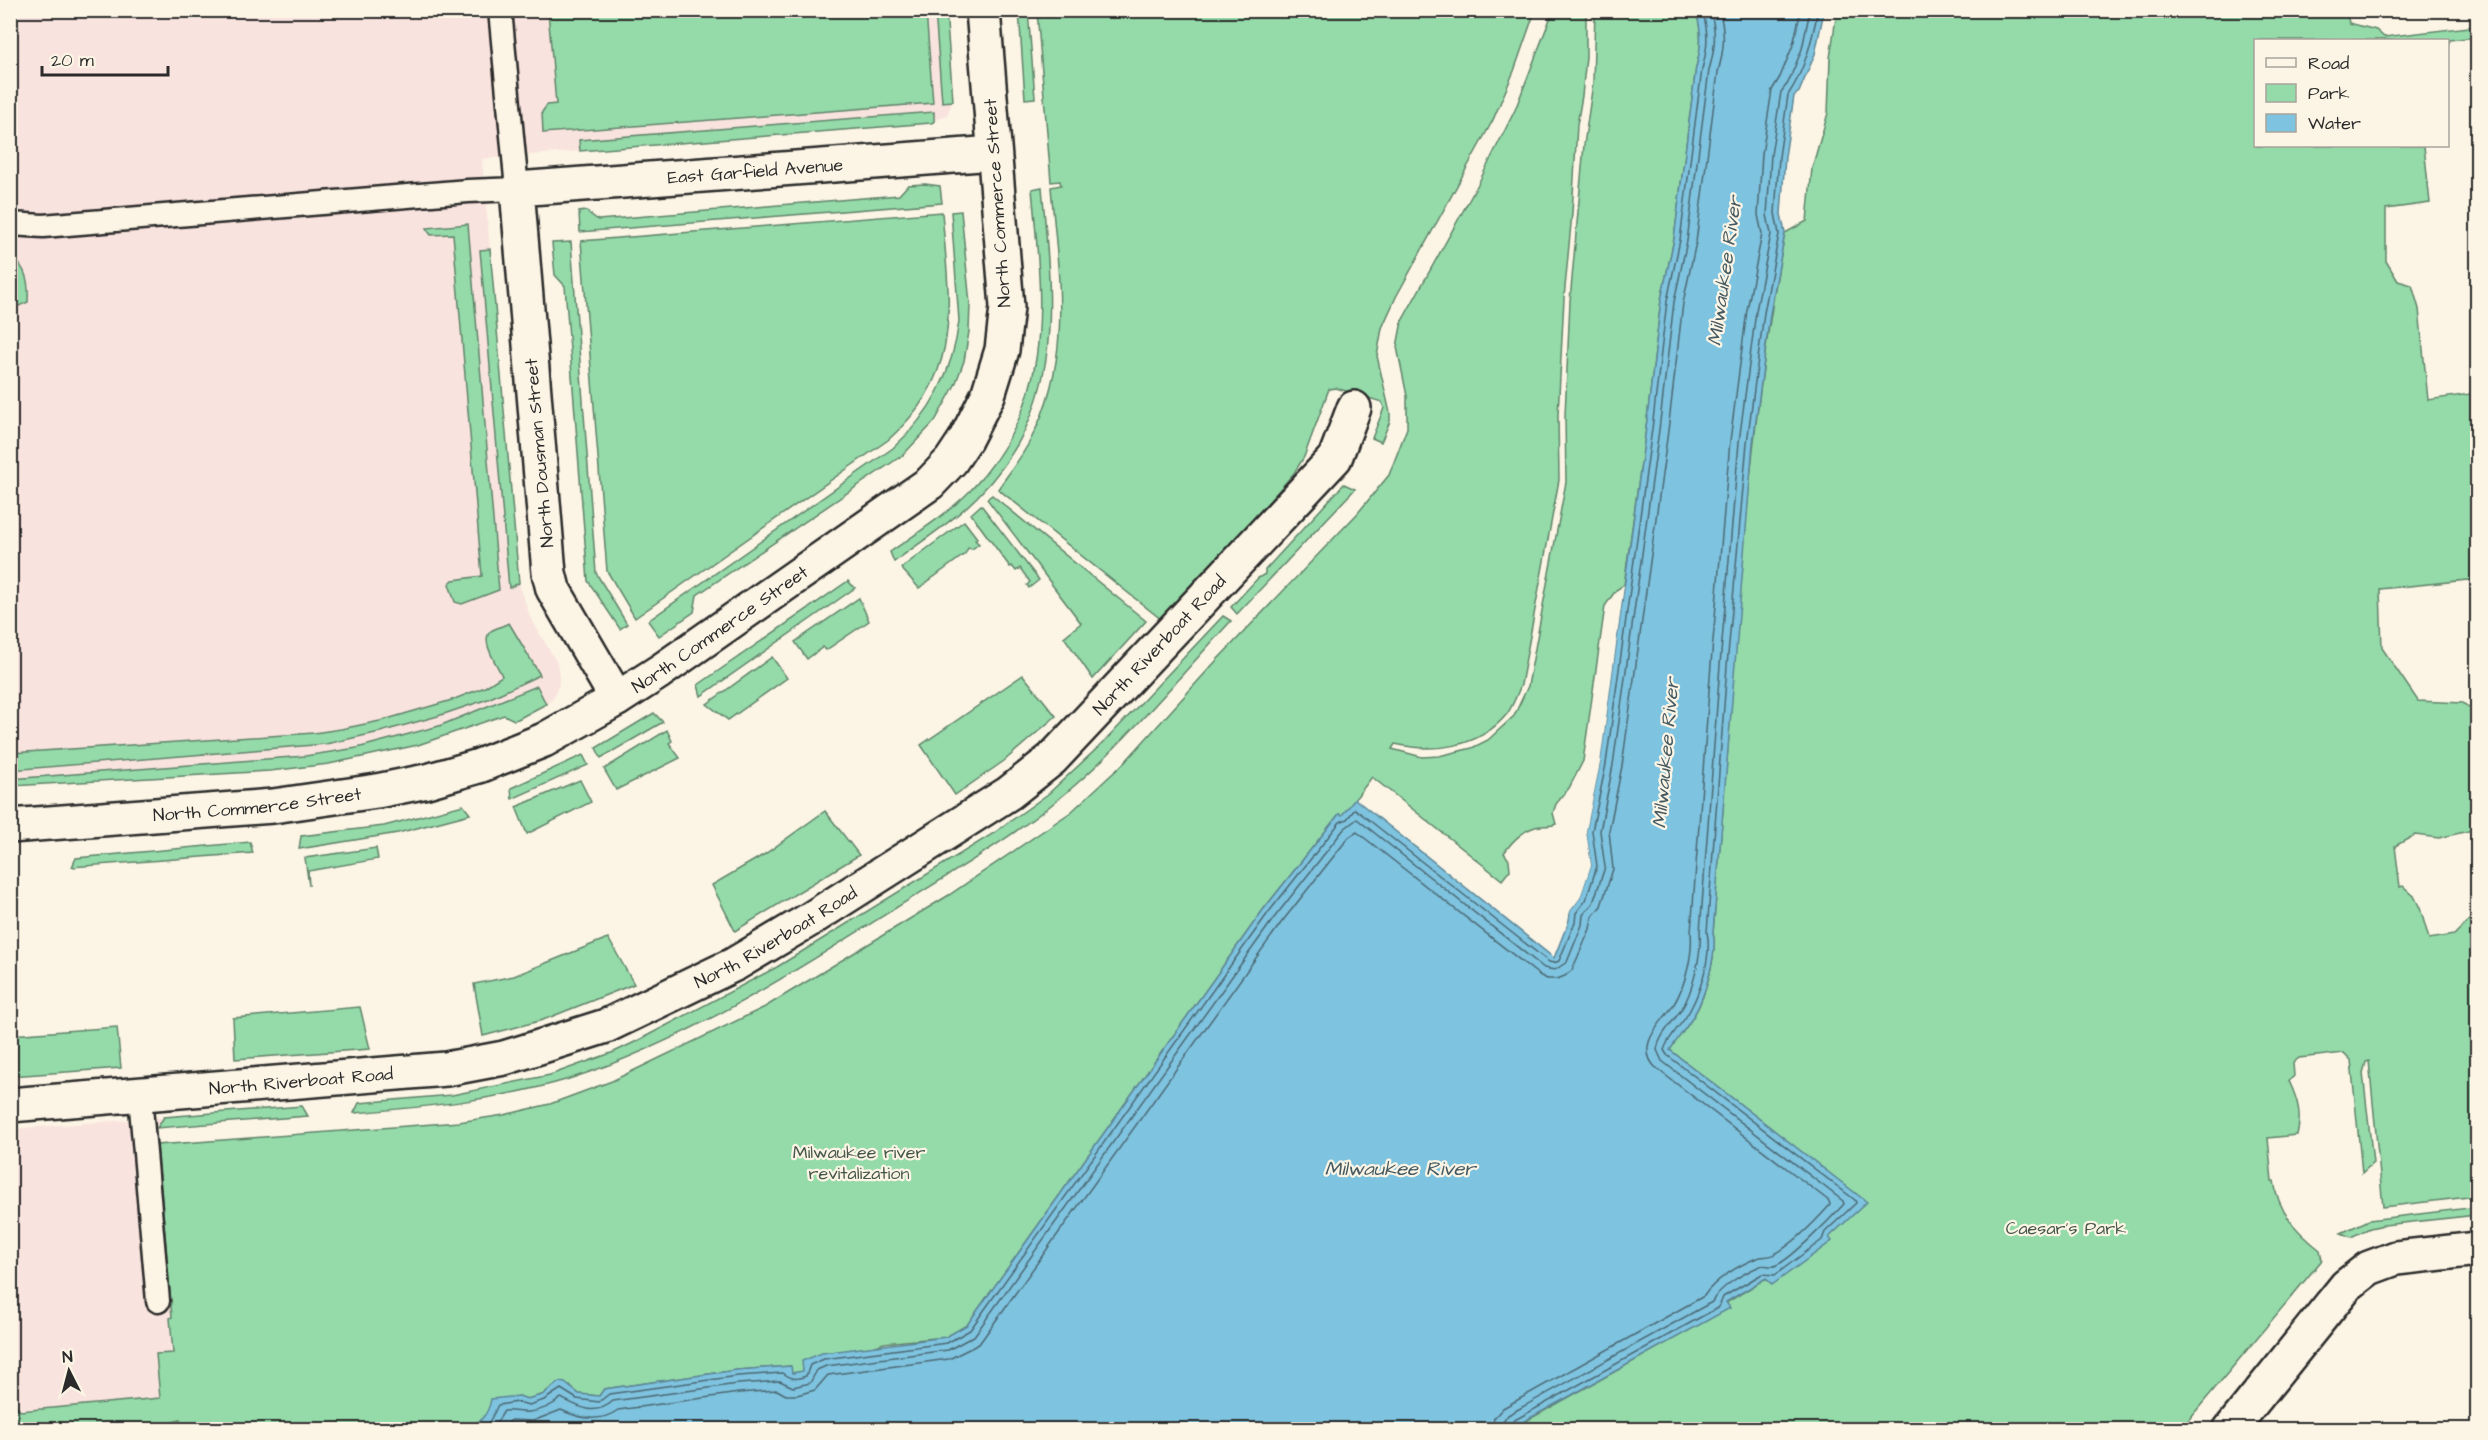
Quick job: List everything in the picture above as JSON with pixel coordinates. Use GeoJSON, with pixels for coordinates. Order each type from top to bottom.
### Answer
{"type":"FeatureCollection","features":[{"type":"Feature","properties":{"kind":"street","name":"North Commerce Street"},"geometry":{"type":"LineString","coordinates":[[10,826],[273,806],[407,785],[479,766],[544,741],[617,699],[850,541],[930,483],[951,462],[988,395],[1002,350],[1007,307],[983,10]]}},
{"type":"Feature","properties":{"kind":"street","name":"East Garfield Avenue"},"geometry":{"type":"LineString","coordinates":[[517,189],[994,153]]}},
{"type":"Feature","properties":{"kind":"street","name":"North Dousman Street"},"geometry":{"type":"LineString","coordinates":[[517,189],[549,573],[553,589],[617,699]]}},
{"type":"Feature","properties":{"kind":"street","name":"North Riverboat Road"},"geometry":{"type":"LineString","coordinates":[[10,1105],[446,1069],[504,1058],[606,1026],[735,964],[809,920],[1009,793],[1052,759],[1335,458],[1354,408]]}},
{"type":"Feature","properties":{"kind":"street"},"geometry":{"type":"LineString","coordinates":[[2230,1430],[2346,1286],[2369,1268],[2396,1258],[2478,1249]]}},
{"type":"Feature","properties":{"kind":"lane"},"geometry":{"type":"LineString","coordinates":[[10,224],[43,226],[468,191],[517,189],[500,10]]}},
{"type":"Feature","properties":{"kind":"lane"},"geometry":{"type":"LineString","coordinates":[[140,1096],[158,1301]]}},
{"type":"Feature","properties":{"kind":"shaded area"},"geometry":{"type":"Polygon","coordinates":[[[11,11],[946,11],[954,98],[947,115],[931,123],[482,159],[519,583],[530,617],[557,663],[559,674],[559,684],[554,697],[545,706],[514,720],[504,715],[418,745],[329,764],[270,771],[11,786],[11,11]]]}},
{"type":"Feature","properties":{"kind":"shaded area"},"geometry":{"type":"Polygon","coordinates":[[[164,1117],[157,1128],[157,1145],[181,1420],[148,1429],[11,1430],[11,1129],[164,1117]]]}},
{"type":"Feature","properties":{"kind":"green space","name":"Caesar's Park"},"geometry":{"type":"Polygon","coordinates":[[[2346,10],[2349,23],[2376,30],[2384,37],[2477,26],[2477,37],[2450,40],[2449,42],[2449,39],[2254,39],[2254,147],[2424,147],[2430,203],[2386,209],[2386,261],[2398,281],[2412,285],[2419,309],[2428,400],[2477,393],[2477,579],[2380,589],[2382,648],[2418,701],[2463,703],[2477,714],[2477,829],[2439,838],[2415,835],[2395,846],[2400,887],[2403,886],[2414,896],[2429,939],[2454,935],[2477,912],[2477,1196],[2383,1207],[2369,1061],[2366,1062],[2363,1073],[2373,1163],[2362,1173],[2351,1060],[2344,1053],[2299,1058],[2293,1063],[2294,1076],[2289,1081],[2298,1108],[2297,1135],[2268,1138],[2272,1181],[2274,1181],[2284,1212],[2296,1228],[2320,1250],[2322,1260],[2181,1429],[1510,1430],[1729,1308],[1726,1303],[1766,1278],[1772,1284],[1831,1241],[1829,1237],[1866,1202],[1670,1050],[1698,1007],[1706,987],[1714,951],[1713,933],[1744,545],[1764,358],[1785,233],[1807,221],[1812,168],[1828,113],[1830,58],[1837,11],[2346,10]]]}},
{"type":"Feature","properties":{"kind":"green space"},"geometry":{"type":"Polygon","coordinates":[[[548,11],[926,11],[933,103],[543,133],[542,112],[547,105],[556,104],[548,11]]]}},
{"type":"Feature","properties":{"kind":"green space"},"geometry":{"type":"Polygon","coordinates":[[[935,11],[946,11],[953,101],[942,102],[935,11]]]}},
{"type":"Feature","properties":{"kind":"green space"},"geometry":{"type":"Polygon","coordinates":[[[1019,11],[1028,11],[1035,98],[1025,99],[1019,11]]]}},
{"type":"Feature","properties":{"kind":"green space"},"geometry":{"type":"Polygon","coordinates":[[[1037,11],[1535,11],[1514,71],[1493,120],[1396,297],[1382,328],[1377,356],[1390,421],[1381,442],[1372,438],[1384,408],[1382,402],[1336,388],[1329,389],[1304,457],[1294,473],[1200,581],[1162,620],[998,489],[1020,459],[1031,439],[1044,408],[1053,377],[1058,346],[1059,284],[1051,187],[1061,185],[1060,181],[1051,182],[1037,11]]]}},
{"type":"Feature","properties":{"kind":"green space","name":"Milwaukee river revitalization"},"geometry":{"type":"Polygon","coordinates":[[[1553,11],[1586,11],[1586,57],[1577,125],[1564,298],[1558,415],[1559,480],[1521,685],[1513,704],[1496,725],[1470,741],[1456,745],[1425,748],[1395,744],[1392,749],[1422,757],[1439,756],[1472,748],[1488,740],[1514,716],[1528,686],[1566,482],[1565,416],[1570,301],[1584,145],[1593,83],[1595,11],[1696,11],[1700,46],[1674,239],[1661,300],[1624,585],[1616,590],[1605,606],[1583,761],[1569,788],[1556,804],[1553,813],[1556,824],[1535,827],[1525,832],[1515,839],[1504,853],[1509,860],[1510,870],[1502,880],[1372,777],[1342,816],[1339,814],[1263,910],[967,1325],[946,1337],[884,1343],[803,1372],[791,1373],[790,1366],[737,1370],[604,1389],[599,1396],[579,1394],[570,1386],[552,1387],[542,1395],[527,1399],[519,1396],[489,1412],[480,1422],[463,1429],[181,1430],[180,1420],[148,1429],[11,1429],[10,1407],[17,1406],[20,1411],[160,1398],[156,1354],[173,1353],[157,1145],[459,1122],[504,1115],[550,1104],[612,1081],[765,1007],[949,895],[1071,812],[1125,762],[1216,661],[1357,514],[1389,475],[1407,428],[1407,396],[1397,347],[1402,321],[1478,184],[1515,110],[1553,11]]]}},
{"type":"Feature","properties":{"kind":"green space"},"geometry":{"type":"Polygon","coordinates":[[[934,112],[934,122],[931,123],[580,151],[579,140],[934,112]]]}},
{"type":"Feature","properties":{"kind":"green space"},"geometry":{"type":"Polygon","coordinates":[[[908,185],[940,186],[942,203],[580,232],[579,212],[586,211],[598,220],[899,195],[908,185]]]}},
{"type":"Feature","properties":{"kind":"green space"},"geometry":{"type":"Polygon","coordinates":[[[1042,187],[1050,312],[1047,351],[1040,390],[1027,426],[1006,462],[977,497],[947,523],[894,562],[890,552],[941,516],[970,491],[998,457],[1018,422],[1030,386],[1037,349],[1040,310],[1039,271],[1032,189],[1042,187]]]}},
{"type":"Feature","properties":{"kind":"green space"},"geometry":{"type":"Polygon","coordinates":[[[961,211],[970,304],[969,332],[964,361],[955,385],[935,421],[903,455],[697,595],[694,612],[659,636],[648,621],[893,448],[929,406],[946,374],[959,321],[951,212],[961,211]]]}},
{"type":"Feature","properties":{"kind":"green space"},"geometry":{"type":"Polygon","coordinates":[[[942,212],[948,306],[946,335],[941,362],[930,388],[913,414],[888,440],[635,618],[607,571],[581,241],[942,212]]]}},
{"type":"Feature","properties":{"kind":"green space"},"geometry":{"type":"Polygon","coordinates":[[[468,224],[499,590],[462,604],[455,602],[449,584],[453,580],[482,576],[453,234],[431,235],[426,228],[468,224]]]}},
{"type":"Feature","properties":{"kind":"green space"},"geometry":{"type":"Polygon","coordinates":[[[571,242],[596,573],[627,624],[620,629],[588,581],[565,286],[555,275],[552,243],[571,242]]]}},
{"type":"Feature","properties":{"kind":"green space"},"geometry":{"type":"Polygon","coordinates":[[[490,249],[519,583],[509,588],[480,250],[490,249]]]}},
{"type":"Feature","properties":{"kind":"green space"},"geometry":{"type":"Polygon","coordinates":[[[10,260],[15,260],[19,264],[26,279],[28,302],[19,306],[13,301],[10,260]]]}},
{"type":"Feature","properties":{"kind":"green space"},"geometry":{"type":"Polygon","coordinates":[[[1344,484],[1355,489],[1237,614],[1231,607],[1258,578],[1265,574],[1265,570],[1344,484]]]}},
{"type":"Feature","properties":{"kind":"green space"},"geometry":{"type":"Polygon","coordinates":[[[992,495],[1146,621],[1093,679],[1064,637],[1081,623],[987,499],[992,495]]]}},
{"type":"Feature","properties":{"kind":"green space"},"geometry":{"type":"Polygon","coordinates":[[[981,505],[1039,580],[1029,588],[1027,585],[1030,582],[1020,568],[1016,571],[1012,566],[1010,567],[971,514],[981,505]]]}},
{"type":"Feature","properties":{"kind":"green space"},"geometry":{"type":"Polygon","coordinates":[[[964,521],[979,544],[972,549],[968,548],[965,554],[919,588],[901,568],[964,521]]]}},
{"type":"Feature","properties":{"kind":"green space"},"geometry":{"type":"Polygon","coordinates":[[[848,581],[855,588],[701,696],[698,685],[848,581]]]}},
{"type":"Feature","properties":{"kind":"green space"},"geometry":{"type":"Polygon","coordinates":[[[859,598],[869,621],[826,650],[823,647],[807,659],[795,642],[859,598]]]}},
{"type":"Feature","properties":{"kind":"green space"},"geometry":{"type":"Polygon","coordinates":[[[1223,616],[1231,621],[1121,742],[1060,798],[991,848],[776,982],[696,1026],[654,1046],[569,1079],[489,1097],[354,1113],[359,1103],[452,1095],[550,1075],[614,1052],[777,967],[994,833],[1048,794],[1105,741],[1223,616]]]}},
{"type":"Feature","properties":{"kind":"green space"},"geometry":{"type":"Polygon","coordinates":[[[509,623],[540,675],[488,699],[438,716],[326,744],[11,770],[11,753],[314,733],[380,721],[452,700],[485,687],[502,676],[487,640],[491,631],[509,623]]]}},
{"type":"Feature","properties":{"kind":"green space"},"geometry":{"type":"Polygon","coordinates":[[[772,657],[787,678],[728,720],[707,704],[772,657]]]}},
{"type":"Feature","properties":{"kind":"green space"},"geometry":{"type":"Polygon","coordinates":[[[1023,675],[1056,716],[1004,761],[955,795],[921,745],[1023,675]]]}},
{"type":"Feature","properties":{"kind":"green space"},"geometry":{"type":"Polygon","coordinates":[[[537,686],[546,704],[518,719],[514,720],[504,715],[418,745],[329,764],[270,771],[11,786],[11,779],[305,756],[357,748],[439,726],[537,686]]]}},
{"type":"Feature","properties":{"kind":"green space"},"geometry":{"type":"Polygon","coordinates":[[[654,713],[663,722],[601,758],[596,748],[654,713]]]}},
{"type":"Feature","properties":{"kind":"green space"},"geometry":{"type":"Polygon","coordinates":[[[667,730],[672,741],[669,743],[680,758],[616,790],[604,769],[667,730]]]}},
{"type":"Feature","properties":{"kind":"green space"},"geometry":{"type":"Polygon","coordinates":[[[583,755],[588,765],[512,799],[511,788],[583,755]]]}},
{"type":"Feature","properties":{"kind":"green space"},"geometry":{"type":"Polygon","coordinates":[[[580,780],[591,802],[527,834],[516,807],[580,780]]]}},
{"type":"Feature","properties":{"kind":"green space"},"geometry":{"type":"Polygon","coordinates":[[[463,805],[470,814],[398,833],[299,849],[301,836],[384,826],[463,805]]]}},
{"type":"Feature","properties":{"kind":"green space"},"geometry":{"type":"Polygon","coordinates":[[[825,811],[859,855],[735,931],[712,885],[765,854],[825,811]]]}},
{"type":"Feature","properties":{"kind":"green space"},"geometry":{"type":"Polygon","coordinates":[[[250,842],[253,853],[72,867],[76,858],[250,842]]]}},
{"type":"Feature","properties":{"kind":"green space"},"geometry":{"type":"Polygon","coordinates":[[[376,848],[378,859],[308,871],[309,886],[305,858],[376,848]]]}},
{"type":"Feature","properties":{"kind":"green space"},"geometry":{"type":"Polygon","coordinates":[[[608,938],[634,984],[543,1020],[483,1036],[474,984],[514,976],[608,938]]]}},
{"type":"Feature","properties":{"kind":"green space"},"geometry":{"type":"Polygon","coordinates":[[[360,1007],[370,1049],[235,1059],[233,1018],[360,1007]]]}},
{"type":"Feature","properties":{"kind":"green space"},"geometry":{"type":"Polygon","coordinates":[[[117,1027],[121,1068],[11,1076],[11,1035],[117,1027]]]}},
{"type":"Feature","properties":{"kind":"green space"},"geometry":{"type":"Polygon","coordinates":[[[302,1106],[308,1116],[157,1128],[164,1117],[302,1106]]]}},
{"type":"Feature","properties":{"kind":"green space"},"geometry":{"type":"Polygon","coordinates":[[[2477,1207],[2477,1215],[2384,1225],[2370,1228],[2351,1237],[2341,1233],[2369,1220],[2477,1207]]]}},
{"type":"Feature","properties":{"kind":"water","name":"Milwaukee River"},"geometry":{"type":"Polygon","coordinates":[[[1696,11],[1824,11],[1815,54],[1799,92],[1794,96],[1785,157],[1781,214],[1785,233],[1770,314],[1753,443],[1713,933],[1714,951],[1706,986],[1698,1007],[1670,1050],[1867,1202],[1829,1237],[1832,1241],[1772,1285],[1766,1278],[1726,1302],[1730,1308],[1510,1429],[463,1430],[482,1419],[491,1399],[519,1396],[527,1399],[542,1395],[559,1382],[565,1383],[579,1394],[599,1396],[604,1389],[737,1370],[791,1366],[792,1373],[803,1371],[802,1361],[822,1353],[946,1337],[967,1325],[1263,910],[1339,814],[1342,815],[1355,799],[1554,958],[1569,920],[1570,911],[1580,898],[1591,865],[1586,831],[1600,763],[1646,428],[1661,300],[1674,239],[1699,52],[1700,32],[1696,11]]]}},
{"type":"Feature","properties":{"kind":"pier"},"geometry":{"type":"Polygon","coordinates":[[[1624,585],[1600,763],[1586,831],[1591,865],[1580,898],[1570,911],[1565,931],[1563,929],[1567,910],[1577,896],[1588,864],[1583,830],[1597,763],[1621,587],[1624,585]]]}}]}
